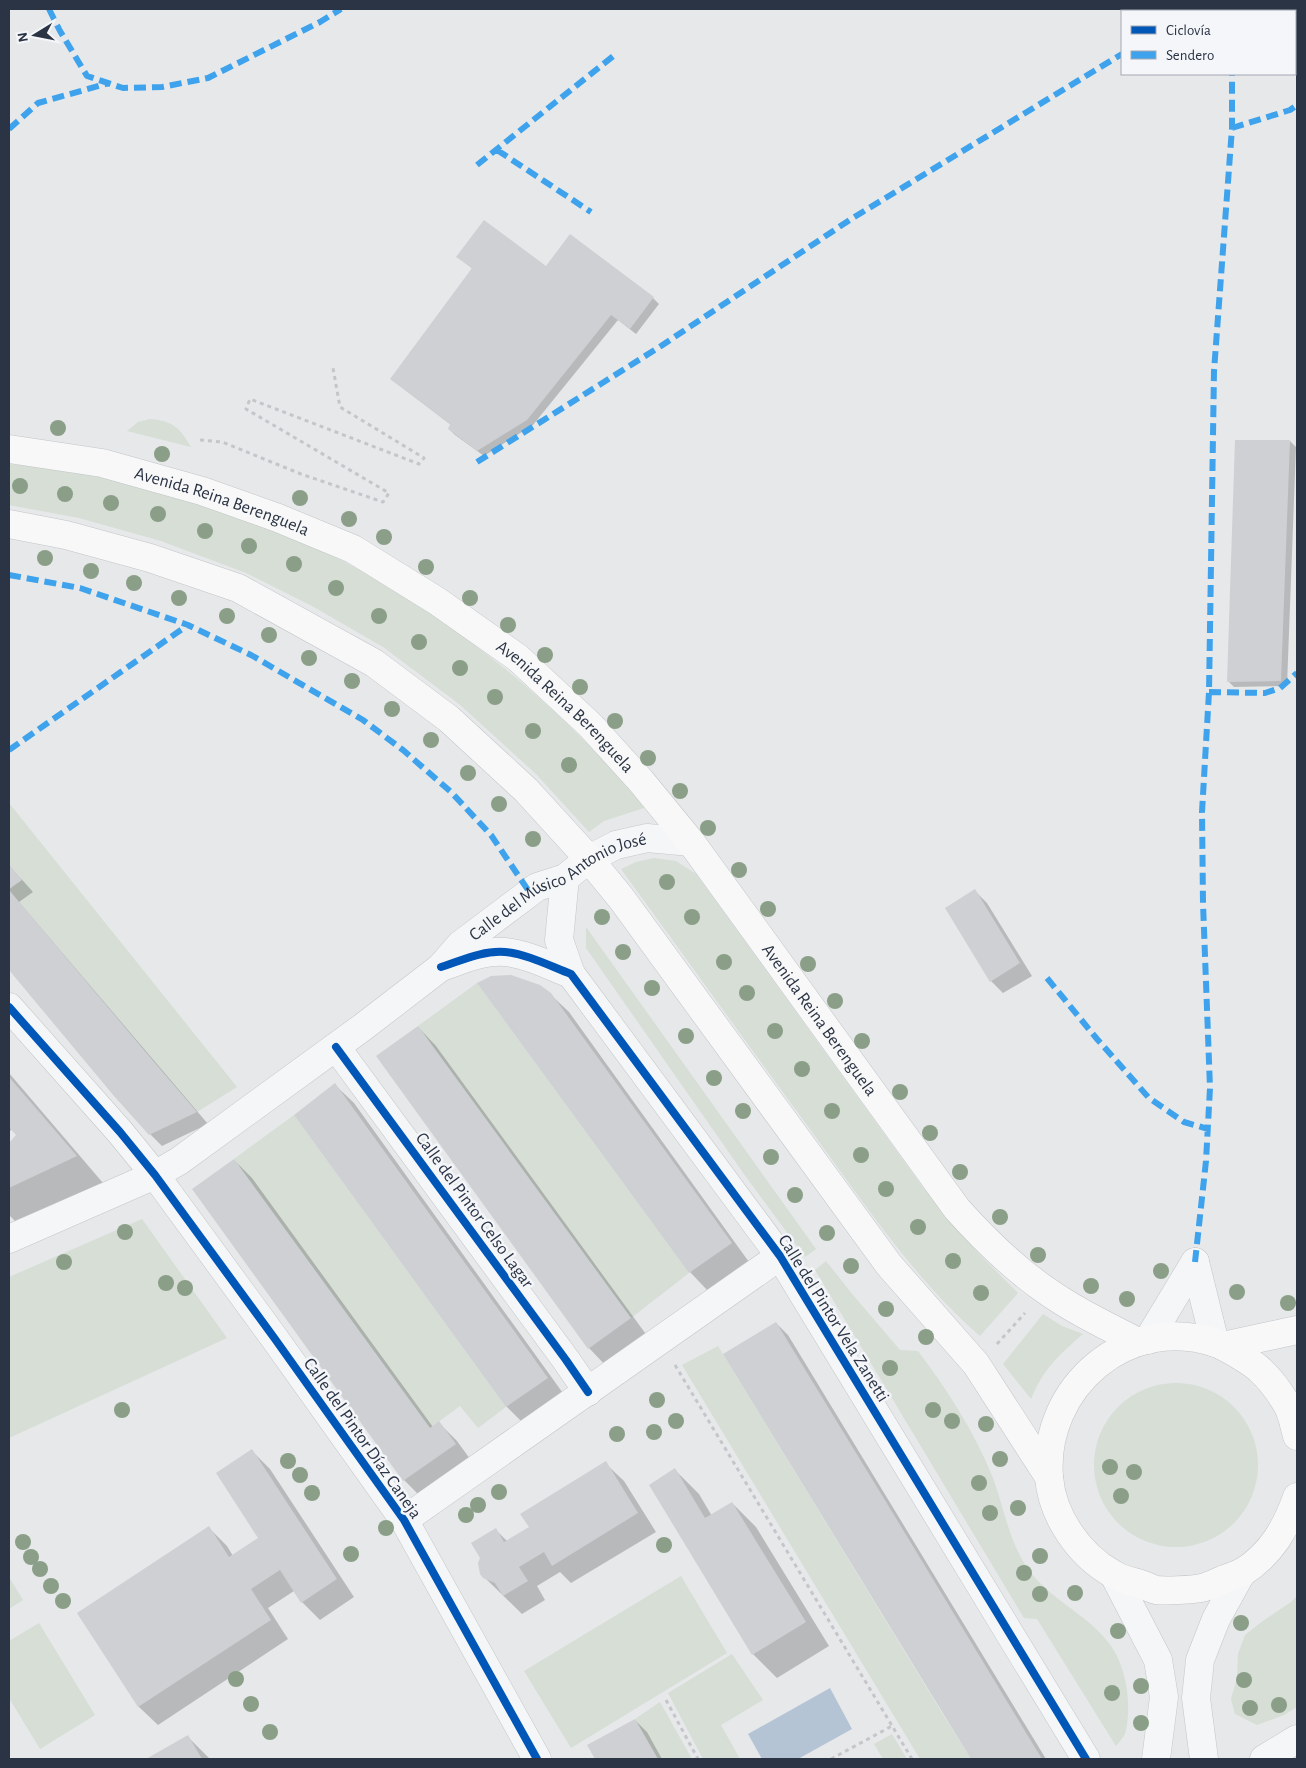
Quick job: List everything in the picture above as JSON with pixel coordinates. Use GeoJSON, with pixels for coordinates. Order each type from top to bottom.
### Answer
{"type":"FeatureCollection","features":[{"type":"Feature","properties":{"kind":"main road","name":"Avenida Reina Berenguela"},"geometry":{"type":"LineString","coordinates":[[9,449],[102,464],[202,491],[278,518],[353,549],[437,601],[518,658],[590,725],[691,842],[957,1208],[990,1245],[1044,1289],[1076,1309],[1143,1341]]}},
{"type":"Feature","properties":{"kind":"main road"},"geometry":{"type":"LineString","coordinates":[[9,524],[85,540],[150,558],[238,588],[374,663],[449,719],[519,784],[589,860],[620,898],[889,1265],[976,1364],[1049,1477]]}},
{"type":"Feature","properties":{"kind":"main road"},"geometry":{"type":"LineString","coordinates":[[1219,1345],[1297,1330]]}},
{"type":"Feature","properties":{"kind":"main road"},"geometry":{"type":"LineString","coordinates":[[1297,1436],[1288,1405],[1261,1370],[1219,1345],[1192,1338],[1170,1337],[1143,1341],[1106,1357],[1080,1380],[1061,1409],[1051,1442],[1049,1477],[1056,1507],[1070,1534],[1090,1557],[1114,1575],[1156,1590],[1201,1588],[1242,1572],[1268,1550],[1288,1523],[1297,1497]]}},
{"type":"Feature","properties":{"kind":"street","name":"Calle del Músico Antonio José"},"geometry":{"type":"LineString","coordinates":[[9,1239],[155,1175],[179,1161],[336,1047],[441,967],[460,945],[538,887],[565,878],[589,860],[616,845],[647,838],[691,842]]}},
{"type":"Feature","properties":{"kind":"street","name":"Calle del Pintor Vela Zanetti"},"geometry":{"type":"LineString","coordinates":[[565,878],[559,940],[571,974],[780,1256],[1086,1759]]}},
{"type":"Feature","properties":{"kind":"street"},"geometry":{"type":"LineString","coordinates":[[441,967],[477,956],[504,952],[531,958],[571,974]]}},
{"type":"Feature","properties":{"kind":"street","name":"Calle del Pintor Díaz Caneja"},"geometry":{"type":"LineString","coordinates":[[9,1007],[120,1132],[155,1175],[404,1520],[536,1759]]}},
{"type":"Feature","properties":{"kind":"street","name":"Calle del Pintor Celso Lagar"},"geometry":{"type":"LineString","coordinates":[[336,1047],[588,1392]]}},
{"type":"Feature","properties":{"kind":"street"},"geometry":{"type":"LineString","coordinates":[[404,1520],[780,1256]]}},
{"type":"Feature","properties":{"kind":"street"},"geometry":{"type":"LineString","coordinates":[[1143,1341],[1195,1262],[1219,1345]]}},
{"type":"Feature","properties":{"kind":"street"},"geometry":{"type":"LineString","coordinates":[[1204,1759],[1196,1698],[1200,1660],[1216,1619],[1242,1572]]}},
{"type":"Feature","properties":{"kind":"street"},"geometry":{"type":"LineString","coordinates":[[1114,1575],[1158,1660],[1164,1696],[1156,1759]]}},
{"type":"Feature","properties":{"kind":"street"},"geometry":{"type":"LineString","coordinates":[[1264,1759],[1297,1739]]}},
{"type":"Feature","properties":{"kind":"path"},"geometry":{"type":"LineString","coordinates":[[200,440],[222,442],[301,474],[383,502],[389,493],[246,409],[250,400],[419,464],[424,458],[340,407],[333,368]]}},
{"type":"Feature","properties":{"kind":"path"},"geometry":{"type":"LineString","coordinates":[[992,1350],[1026,1312]]}},
{"type":"Feature","properties":{"kind":"path"},"geometry":{"type":"LineString","coordinates":[[677,1368],[912,1759]]}},
{"type":"Feature","properties":{"kind":"path"},"geometry":{"type":"LineString","coordinates":[[666,1700],[698,1759]]}},
{"type":"Feature","properties":{"kind":"path"},"geometry":{"type":"LineString","coordinates":[[831,1759],[892,1726]]}},
{"type":"Feature","properties":{"kind":"shaded area"},"geometry":{"type":"Polygon","coordinates":[[[150,419],[165,422],[175,427],[191,447],[127,431],[138,422],[150,419]]]}},
{"type":"Feature","properties":{"kind":"shaded area"},"geometry":{"type":"Polygon","coordinates":[[[9,464],[62,470],[170,494],[224,511],[277,531],[377,579],[437,617],[510,673],[580,737],[647,807],[604,821],[589,832],[536,774],[459,704],[383,647],[312,606],[246,573],[161,541],[79,518],[9,505],[9,464]]]}},
{"type":"Feature","properties":{"kind":"shaded area"},"geometry":{"type":"Polygon","coordinates":[[[9,803],[237,1087],[197,1112],[9,890],[22,879],[9,864],[9,803]]]}},
{"type":"Feature","properties":{"kind":"shaded area"},"geometry":{"type":"Polygon","coordinates":[[[654,858],[676,861],[696,874],[924,1189],[978,1253],[1018,1293],[980,1336],[956,1314],[891,1239],[621,869],[636,862],[654,858]]]}},
{"type":"Feature","properties":{"kind":"shaded area"},"geometry":{"type":"Polygon","coordinates":[[[586,927],[816,1249],[805,1257],[744,1174],[586,948],[586,927]]]}},
{"type":"Feature","properties":{"kind":"shaded area"},"geometry":{"type":"Polygon","coordinates":[[[477,983],[689,1273],[631,1318],[418,1026],[477,983]]]}},
{"type":"Feature","properties":{"kind":"shaded area"},"geometry":{"type":"Polygon","coordinates":[[[294,1115],[506,1407],[478,1428],[460,1406],[430,1428],[234,1159],[294,1115]]]}},
{"type":"Feature","properties":{"kind":"shaded area"},"geometry":{"type":"Polygon","coordinates":[[[142,1219],[227,1338],[9,1438],[9,1277],[142,1219]]]}},
{"type":"Feature","properties":{"kind":"shaded area"},"geometry":{"type":"Polygon","coordinates":[[[826,1261],[900,1350],[918,1351],[950,1396],[986,1461],[1011,1536],[1021,1559],[1028,1569],[1038,1582],[1102,1635],[1112,1648],[1123,1671],[1128,1707],[1125,1734],[1116,1746],[1037,1619],[1024,1618],[815,1270],[826,1261]]]}},
{"type":"Feature","properties":{"kind":"shaded area"},"geometry":{"type":"Polygon","coordinates":[[[1043,1314],[1062,1326],[1083,1334],[1053,1363],[1041,1379],[1031,1399],[1003,1364],[1043,1314]]]}},
{"type":"Feature","properties":{"kind":"shaded area"},"geometry":{"type":"Polygon","coordinates":[[[718,1346],[971,1759],[920,1759],[682,1365],[718,1346]]]}},
{"type":"Feature","properties":{"kind":"shaded area"},"geometry":{"type":"Polygon","coordinates":[[[1176,1383],[1200,1387],[1221,1397],[1234,1407],[1244,1420],[1254,1441],[1258,1465],[1254,1489],[1244,1510],[1234,1523],[1221,1533],[1200,1543],[1176,1547],[1152,1543],[1131,1533],[1118,1523],[1108,1510],[1098,1489],[1094,1465],[1098,1441],[1108,1420],[1118,1407],[1131,1397],[1152,1387],[1176,1383]]]}},
{"type":"Feature","properties":{"kind":"shaded area"},"geometry":{"type":"Polygon","coordinates":[[[681,1576],[727,1653],[571,1748],[524,1671],[681,1576]]]}},
{"type":"Feature","properties":{"kind":"shaded area"},"geometry":{"type":"Polygon","coordinates":[[[9,1577],[23,1600],[9,1609],[9,1577]]]}},
{"type":"Feature","properties":{"kind":"shaded area"},"geometry":{"type":"Polygon","coordinates":[[[1297,1596],[1297,1707],[1284,1715],[1257,1725],[1235,1714],[1231,1699],[1237,1678],[1238,1654],[1245,1635],[1297,1596]]]}},
{"type":"Feature","properties":{"kind":"shaded area"},"geometry":{"type":"Polygon","coordinates":[[[39,1623],[95,1715],[40,1749],[9,1698],[9,1641],[39,1623]]]}},
{"type":"Feature","properties":{"kind":"shaded area"},"geometry":{"type":"Polygon","coordinates":[[[732,1654],[763,1700],[721,1725],[740,1759],[703,1759],[668,1693],[732,1654]]]}},
{"type":"Feature","properties":{"kind":"shaded area"},"geometry":{"type":"Polygon","coordinates":[[[660,1702],[692,1759],[658,1759],[635,1719],[660,1702]]]}},
{"type":"Feature","properties":{"kind":"shaded area"},"geometry":{"type":"Polygon","coordinates":[[[892,1734],[907,1759],[883,1759],[874,1744],[892,1734]]]}},
{"type":"Feature","properties":{"kind":"water"},"geometry":{"type":"Polygon","coordinates":[[[830,1688],[852,1729],[798,1759],[762,1759],[748,1734],[830,1688]]]}},
{"type":"Feature","properties":{"kind":"building"},"geometry":{"type":"Polygon","coordinates":[[[484,220],[546,266],[570,234],[654,297],[630,329],[611,315],[527,420],[477,451],[448,429],[450,424],[390,379],[472,268],[456,257],[484,220]]]}},
{"type":"Feature","properties":{"kind":"building"},"geometry":{"type":"Polygon","coordinates":[[[1235,440],[1290,440],[1281,681],[1227,682],[1235,440]]]}},
{"type":"Feature","properties":{"kind":"building"},"geometry":{"type":"Polygon","coordinates":[[[9,864],[22,880],[9,889],[9,864]]]}},
{"type":"Feature","properties":{"kind":"building"},"geometry":{"type":"Polygon","coordinates":[[[975,889],[1020,963],[990,982],[945,908],[975,889]]]}},
{"type":"Feature","properties":{"kind":"building"},"geometry":{"type":"Polygon","coordinates":[[[9,890],[197,1112],[149,1135],[114,1096],[9,970],[9,890]]]}},
{"type":"Feature","properties":{"kind":"building"},"geometry":{"type":"Polygon","coordinates":[[[511,975],[540,985],[551,993],[732,1243],[689,1273],[477,983],[491,976],[511,975]]]}},
{"type":"Feature","properties":{"kind":"building"},"geometry":{"type":"Polygon","coordinates":[[[418,1026],[631,1318],[588,1349],[376,1056],[418,1026]]]}},
{"type":"Feature","properties":{"kind":"building"},"geometry":{"type":"Polygon","coordinates":[[[9,1077],[77,1156],[9,1188],[9,1143],[16,1135],[9,1127],[9,1077]]]}},
{"type":"Feature","properties":{"kind":"building"},"geometry":{"type":"Polygon","coordinates":[[[335,1083],[548,1378],[506,1407],[294,1115],[335,1083]]]}},
{"type":"Feature","properties":{"kind":"building"},"geometry":{"type":"Polygon","coordinates":[[[234,1159],[430,1428],[439,1421],[456,1444],[403,1481],[192,1189],[234,1159]]]}},
{"type":"Feature","properties":{"kind":"building"},"geometry":{"type":"Polygon","coordinates":[[[776,1322],[1042,1759],[971,1759],[723,1354],[776,1322]]]}},
{"type":"Feature","properties":{"kind":"building"},"geometry":{"type":"Polygon","coordinates":[[[252,1449],[337,1579],[301,1603],[280,1570],[251,1589],[271,1620],[138,1707],[77,1613],[209,1526],[229,1557],[258,1538],[216,1473],[252,1449]]]}},
{"type":"Feature","properties":{"kind":"building"},"geometry":{"type":"Polygon","coordinates":[[[606,1461],[638,1513],[552,1566],[544,1552],[519,1567],[528,1581],[503,1596],[495,1583],[483,1578],[480,1574],[478,1563],[480,1558],[471,1543],[496,1528],[504,1542],[529,1527],[520,1514],[606,1461]]]}},
{"type":"Feature","properties":{"kind":"building"},"geometry":{"type":"Polygon","coordinates":[[[675,1468],[705,1518],[732,1502],[806,1622],[752,1655],[649,1485],[675,1468]]]}},
{"type":"Feature","properties":{"kind":"building"},"geometry":{"type":"Polygon","coordinates":[[[635,1719],[658,1759],[595,1759],[587,1745],[635,1719]]]}},
{"type":"Feature","properties":{"kind":"building"},"geometry":{"type":"Polygon","coordinates":[[[188,1735],[202,1759],[146,1759],[188,1735]]]}},
{"type":"Feature","properties":{"kind":"marked path"},"geometry":{"type":"LineString","coordinates":[[49,9],[87,76],[123,88],[162,87],[208,78],[320,22],[341,9]]}},
{"type":"Feature","properties":{"kind":"marked path"},"geometry":{"type":"LineString","coordinates":[[477,165],[617,53]]}},
{"type":"Feature","properties":{"kind":"marked path"},"geometry":{"type":"LineString","coordinates":[[477,462],[661,346],[851,219],[1121,55]]}},
{"type":"Feature","properties":{"kind":"marked path"},"geometry":{"type":"LineString","coordinates":[[1195,1262],[1206,1161],[1210,1088],[1203,903],[1202,812],[1209,692],[1214,371],[1232,128],[1232,75]]}},
{"type":"Feature","properties":{"kind":"marked path"},"geometry":{"type":"LineString","coordinates":[[9,129],[38,103],[109,83]]}},
{"type":"Feature","properties":{"kind":"marked path"},"geometry":{"type":"LineString","coordinates":[[1232,128],[1290,110],[1297,105]]}},
{"type":"Feature","properties":{"kind":"marked path"},"geometry":{"type":"LineString","coordinates":[[497,150],[591,212]]}},
{"type":"Feature","properties":{"kind":"marked path"},"geometry":{"type":"LineString","coordinates":[[9,575],[80,588],[188,625],[251,655],[363,720],[403,750],[451,792],[491,835],[530,893]]}},
{"type":"Feature","properties":{"kind":"marked path"},"geometry":{"type":"LineString","coordinates":[[9,750],[188,625]]}},
{"type":"Feature","properties":{"kind":"marked path"},"geometry":{"type":"LineString","coordinates":[[1209,692],[1265,693],[1280,688],[1297,673]]}},
{"type":"Feature","properties":{"kind":"marked path"},"geometry":{"type":"LineString","coordinates":[[1047,978],[1149,1098],[1184,1122],[1208,1129]]}},
{"type":"Feature","properties":{"kind":"cycle path"},"geometry":{"type":"LineString","coordinates":[[441,967],[480,954],[505,952],[530,958],[571,974],[780,1256],[1086,1759]]}},
{"type":"Feature","properties":{"kind":"cycle path"},"geometry":{"type":"LineString","coordinates":[[9,1007],[120,1132],[155,1175],[404,1520],[537,1759]]}},
{"type":"Feature","properties":{"kind":"cycle path"},"geometry":{"type":"LineString","coordinates":[[336,1047],[588,1392]]}}]}
